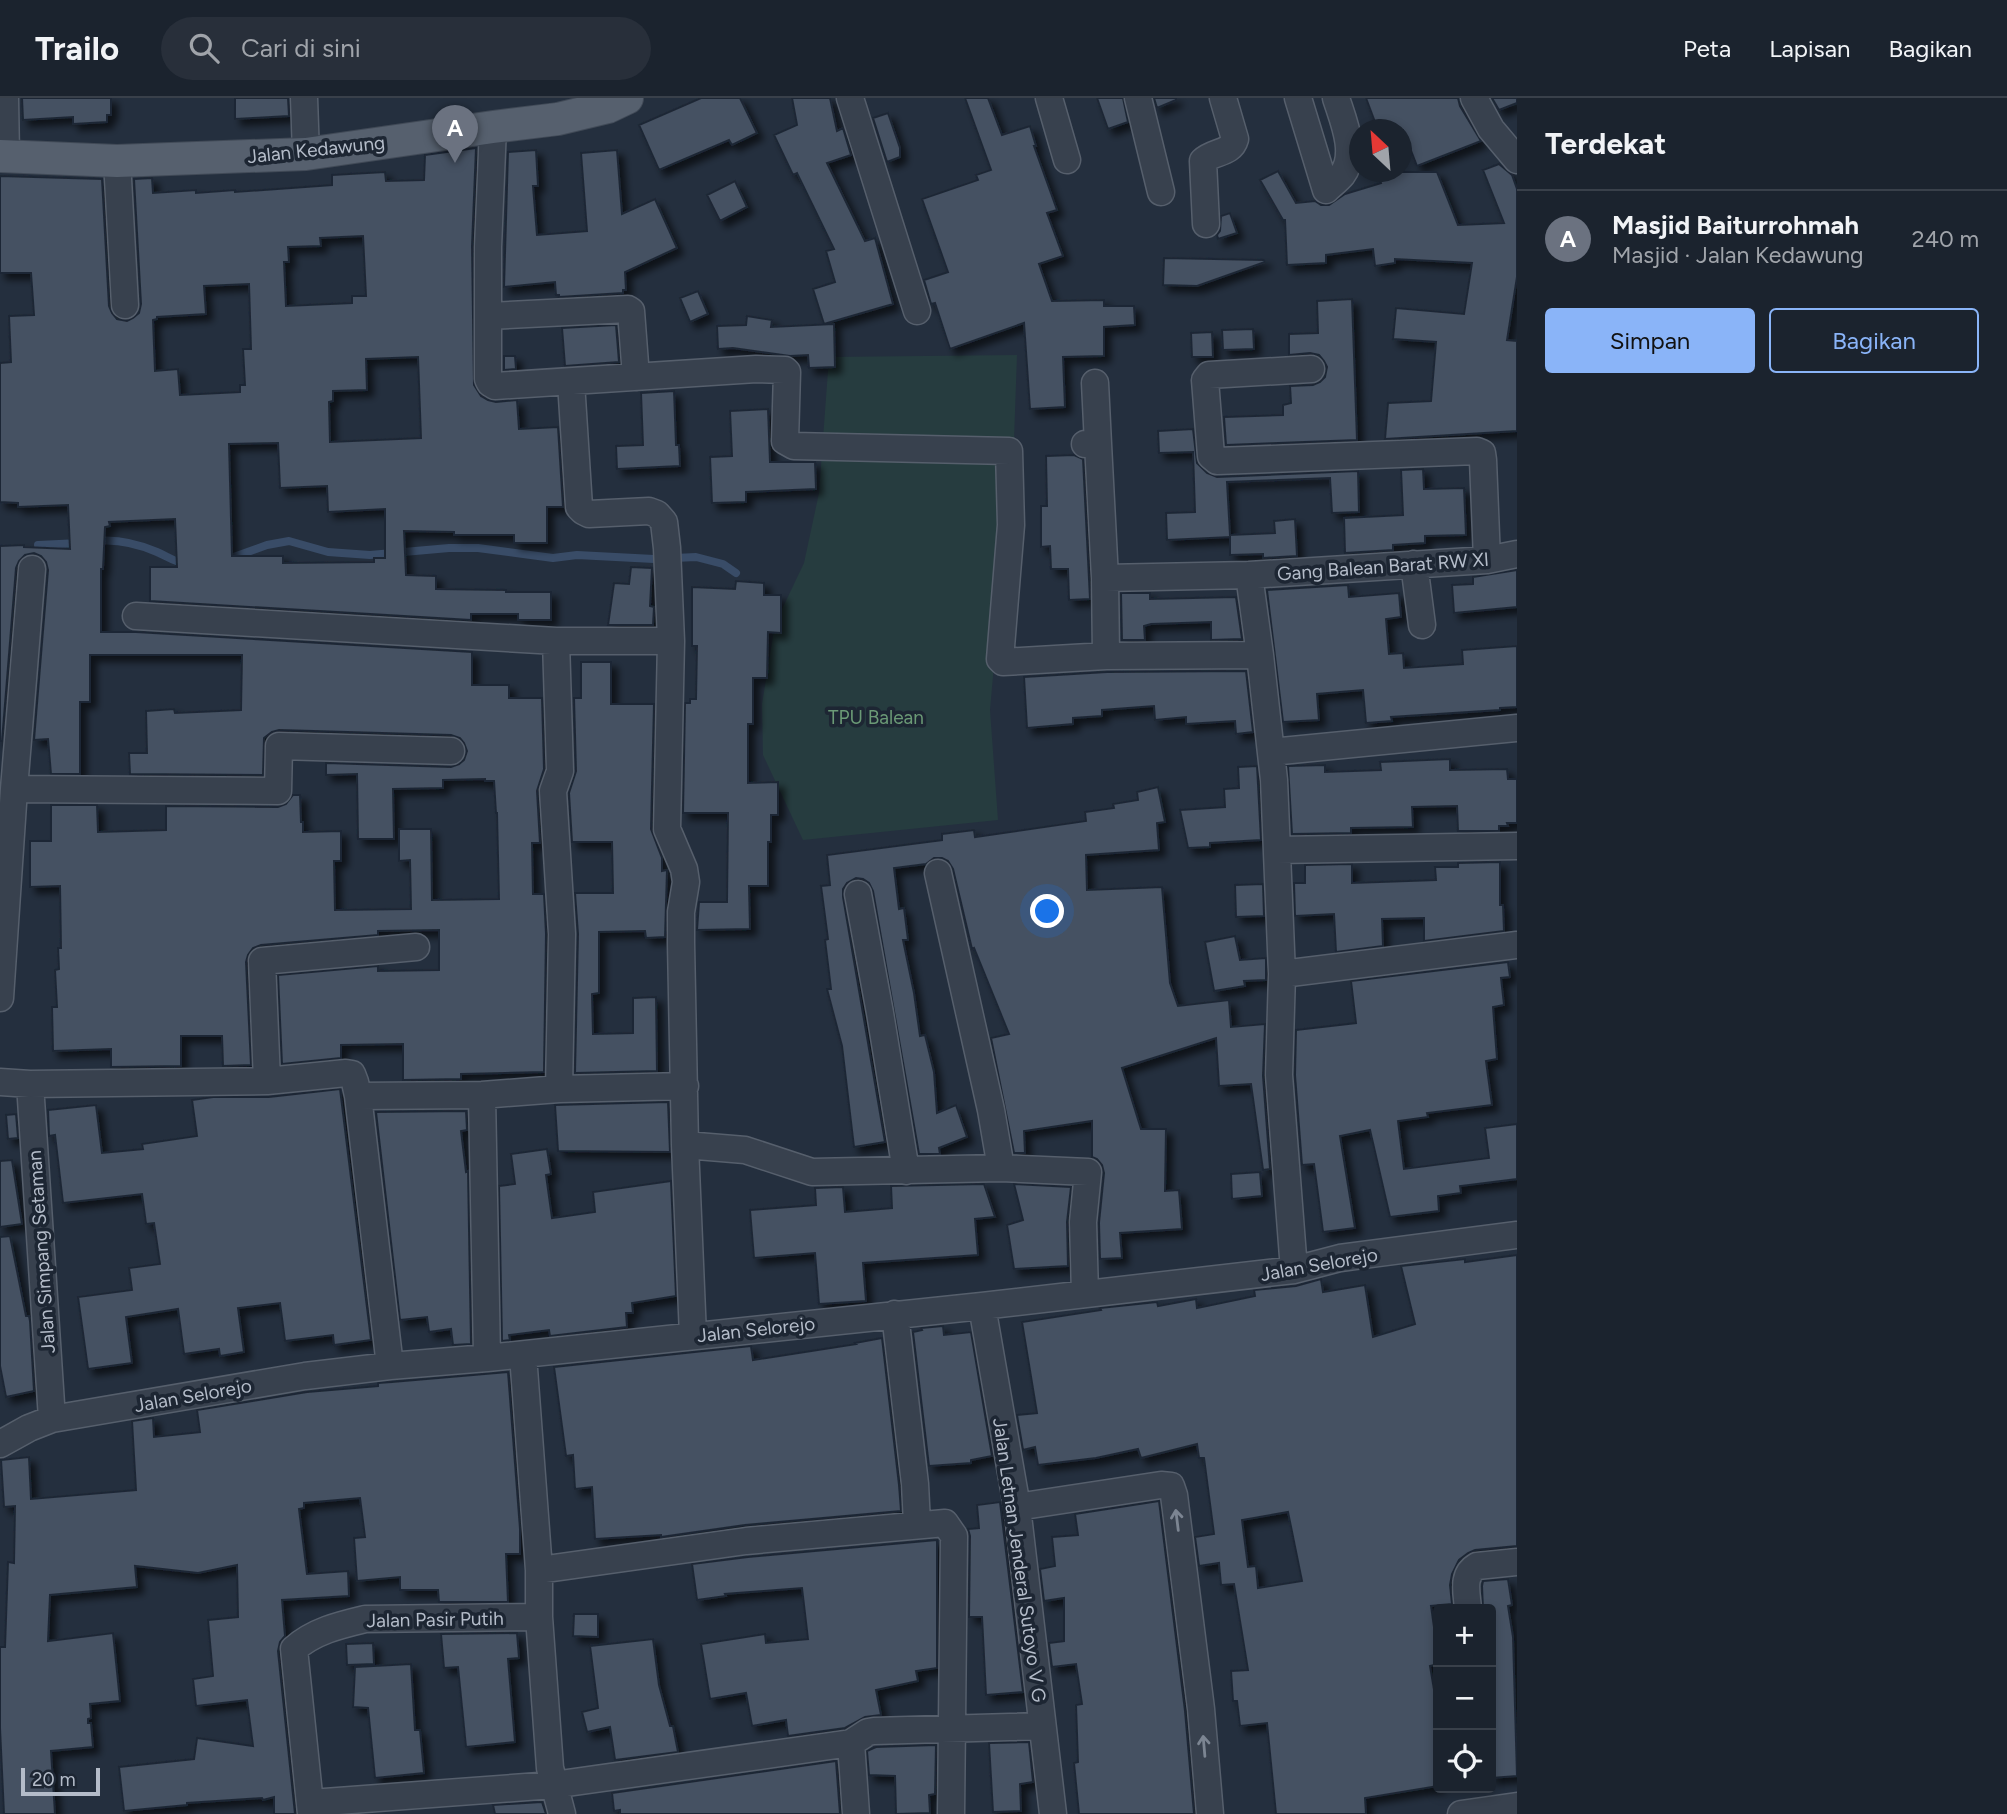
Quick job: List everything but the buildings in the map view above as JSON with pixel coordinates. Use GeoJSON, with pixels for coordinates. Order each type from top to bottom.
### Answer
{"type":"FeatureCollection","features":[{"type":"Feature","properties":{"kind":"main road","name":"Jalan Kedawung"},"geometry":{"type":"LineString","coordinates":[[3,156],[117,161],[306,154],[558,120],[608,107],[627,98]]}},
{"type":"Feature","properties":{"kind":"street"},"geometry":{"type":"LineString","coordinates":[[3,156],[5,98]]}},
{"type":"Feature","properties":{"kind":"street"},"geometry":{"type":"LineString","coordinates":[[304,98],[306,154]]}},
{"type":"Feature","properties":{"kind":"street"},"geometry":{"type":"LineString","coordinates":[[850,98],[917,311]]}},
{"type":"Feature","properties":{"kind":"street"},"geometry":{"type":"LineString","coordinates":[[1049,98],[1067,160]]}},
{"type":"Feature","properties":{"kind":"street"},"geometry":{"type":"LineString","coordinates":[[1138,98],[1160,192]]}},
{"type":"Feature","properties":{"kind":"street"},"geometry":{"type":"LineString","coordinates":[[1206,224],[1203,161],[1230,148],[1235,139],[1223,98]]}},
{"type":"Feature","properties":{"kind":"street"},"geometry":{"type":"LineString","coordinates":[[1298,98],[1326,190],[1343,174],[1348,161],[1347,135],[1336,98]]}},
{"type":"Feature","properties":{"kind":"street"},"geometry":{"type":"LineString","coordinates":[[1474,98],[1491,129],[1517,160]]}},
{"type":"Feature","properties":{"kind":"street"},"geometry":{"type":"LineString","coordinates":[[493,127],[488,247],[490,383],[495,386],[571,383],[756,369],[785,370],[785,441],[794,446],[1009,451],[1011,525],[1000,659],[1003,662],[1106,656],[1260,654]]}},
{"type":"Feature","properties":{"kind":"street"},"geometry":{"type":"LineString","coordinates":[[117,161],[125,305]]}},
{"type":"Feature","properties":{"kind":"street"},"geometry":{"type":"LineString","coordinates":[[489,316],[628,309],[631,311],[636,377]]}},
{"type":"Feature","properties":{"kind":"street"},"geometry":{"type":"LineString","coordinates":[[1311,369],[1209,375],[1205,380],[1211,456],[1217,461],[1477,451],[1482,453],[1483,460],[1487,560]]}},
{"type":"Feature","properties":{"kind":"street"},"geometry":{"type":"LineString","coordinates":[[571,383],[579,507],[589,514],[649,510],[664,522],[671,641],[667,829],[684,869],[686,881],[681,912],[681,943],[685,1145],[693,1336]]}},
{"type":"Feature","properties":{"kind":"street"},"geometry":{"type":"LineString","coordinates":[[1095,383],[1091,444],[1105,578],[1106,656]]}},
{"type":"Feature","properties":{"kind":"street","name":"Gang Balean Barat RW XI"},"geometry":{"type":"LineString","coordinates":[[1105,578],[1249,575],[1487,560],[1517,554]]}},
{"type":"Feature","properties":{"kind":"street"},"geometry":{"type":"LineString","coordinates":[[1414,564],[1422,625]]}},
{"type":"Feature","properties":{"kind":"street"},"geometry":{"type":"LineString","coordinates":[[0,998],[32,569]]}},
{"type":"Feature","properties":{"kind":"street"},"geometry":{"type":"LineString","coordinates":[[1249,575],[1274,780],[1282,974],[1279,1074],[1294,1270]]}},
{"type":"Feature","properties":{"kind":"street"},"geometry":{"type":"LineString","coordinates":[[136,617],[555,640],[671,641]]}},
{"type":"Feature","properties":{"kind":"street"},"geometry":{"type":"LineString","coordinates":[[555,640],[560,771],[553,791],[562,934],[559,1089]]}},
{"type":"Feature","properties":{"kind":"street"},"geometry":{"type":"LineString","coordinates":[[1270,752],[1517,729]]}},
{"type":"Feature","properties":{"kind":"street"},"geometry":{"type":"LineString","coordinates":[[14,789],[278,791],[279,746],[451,751]]}},
{"type":"Feature","properties":{"kind":"street"},"geometry":{"type":"LineString","coordinates":[[1276,850],[1517,846]]}},
{"type":"Feature","properties":{"kind":"street"},"geometry":{"type":"LineString","coordinates":[[938,873],[991,1110],[1001,1168]]}},
{"type":"Feature","properties":{"kind":"street"},"geometry":{"type":"LineString","coordinates":[[858,894],[906,1171]]}},
{"type":"Feature","properties":{"kind":"street"},"geometry":{"type":"LineString","coordinates":[[1282,974],[1517,945]]}},
{"type":"Feature","properties":{"kind":"street"},"geometry":{"type":"LineString","coordinates":[[267,1081],[262,961],[416,947]]}},
{"type":"Feature","properties":{"kind":"street"},"geometry":{"type":"LineString","coordinates":[[0,1082],[30,1084],[267,1081],[352,1074],[358,1096],[390,1366]]}},
{"type":"Feature","properties":{"kind":"street","name":"Jalan Simpang Setaman"},"geometry":{"type":"LineString","coordinates":[[30,1084],[52,1419]]}},
{"type":"Feature","properties":{"kind":"street"},"geometry":{"type":"LineString","coordinates":[[358,1096],[482,1095],[559,1089],[685,1086]]}},
{"type":"Feature","properties":{"kind":"street"},"geometry":{"type":"LineString","coordinates":[[482,1095],[486,1359]]}},
{"type":"Feature","properties":{"kind":"street"},"geometry":{"type":"LineString","coordinates":[[685,1145],[745,1150],[812,1172],[1001,1168],[1088,1172],[1083,1222],[1084,1294]]}},
{"type":"Feature","properties":{"kind":"street","name":"Jalan Selorejo"},"geometry":{"type":"LineString","coordinates":[[0,1444],[52,1419],[305,1376],[982,1306],[1294,1270],[1340,1258],[1517,1235]]}},
{"type":"Feature","properties":{"kind":"street","name":"Jalan Letnan Jenderal Sutoyo V G"},"geometry":{"type":"LineString","coordinates":[[982,1306],[1017,1507],[1053,1814]]}},
{"type":"Feature","properties":{"kind":"street"},"geometry":{"type":"LineString","coordinates":[[895,1314],[915,1484],[917,1524]]}},
{"type":"Feature","properties":{"kind":"street"},"geometry":{"type":"LineString","coordinates":[[523,1355],[550,1768],[562,1814]]}},
{"type":"Feature","properties":{"kind":"street"},"geometry":{"type":"LineString","coordinates":[[1017,1507],[1161,1485],[1171,1486],[1199,1696],[1210,1814]]}},
{"type":"Feature","properties":{"kind":"street"},"geometry":{"type":"LineString","coordinates":[[539,1570],[746,1541],[945,1523],[954,1536],[951,1814]]}},
{"type":"Feature","properties":{"kind":"street"},"geometry":{"type":"LineString","coordinates":[[1468,1604],[1466,1577],[1473,1568],[1517,1562]]}},
{"type":"Feature","properties":{"kind":"street","name":"Jalan Pasir Putih"},"geometry":{"type":"LineString","coordinates":[[311,1809],[294,1648],[304,1639],[365,1619],[539,1616]]}},
{"type":"Feature","properties":{"kind":"street"},"geometry":{"type":"LineString","coordinates":[[311,1809],[553,1785],[851,1744],[874,1731],[1042,1726]]}},
{"type":"Feature","properties":{"kind":"street"},"geometry":{"type":"LineString","coordinates":[[851,1744],[856,1814]]}},
{"type":"Feature","properties":{"kind":"street"},"geometry":{"type":"LineString","coordinates":[[1472,1804],[1517,1806]]}},
{"type":"Feature","properties":{"kind":"green space","name":"TPU Balean"},"geometry":{"type":"Polygon","coordinates":[[[1017,355],[1014,440],[990,710],[998,820],[803,840],[763,755],[762,704],[775,624],[804,563],[819,493],[829,357],[1017,355]]]}},
{"type":"Feature","properties":{"kind":"waterway"},"geometry":{"type":"LineString","coordinates":[[97,541],[135,544],[188,564]]}},
{"type":"Feature","properties":{"kind":"waterway"},"geometry":{"type":"LineString","coordinates":[[228,559],[267,545],[289,541],[328,552],[370,555],[478,548],[553,558],[577,555],[654,559],[696,557],[723,564],[736,573]]}},
{"type":"Feature","properties":{"kind":"waterway"},"geometry":{"type":"LineString","coordinates":[[38,545],[80,543]]}},
{"type":"Feature","properties":{"kind":"place","name":"Masjid Baiturrohmah"},"geometry":{"type":"Point","coordinates":[455,163]}}]}
